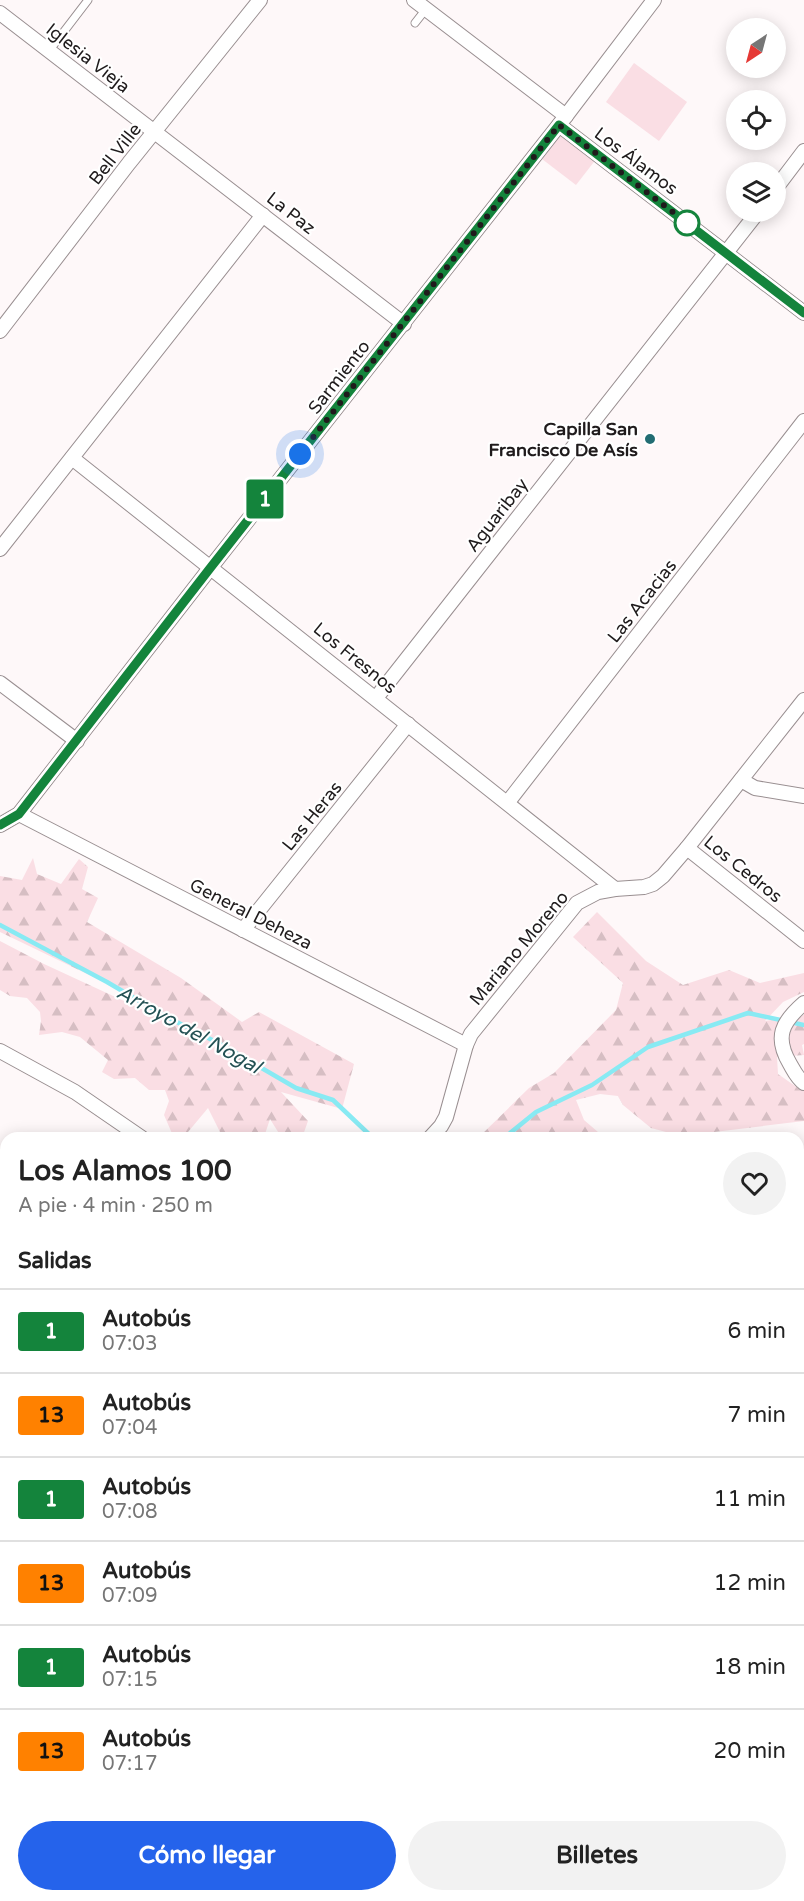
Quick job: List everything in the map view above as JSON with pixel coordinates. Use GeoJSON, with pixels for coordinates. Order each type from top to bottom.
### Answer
{"type":"FeatureCollection","features":[{"type":"Feature","properties":{"kind":"street","name":"Bell Ville"},"geometry":{"type":"LineString","coordinates":[[0,331],[154,132],[260,0]]}},
{"type":"Feature","properties":{"kind":"street","name":"Los Álamos"},"geometry":{"type":"LineString","coordinates":[[414,0],[804,313]]}},
{"type":"Feature","properties":{"kind":"street","name":"Sarmiento"},"geometry":{"type":"LineString","coordinates":[[0,825],[19,814],[77,741],[211,567],[563,121],[654,0]]}},
{"type":"Feature","properties":{"kind":"street","name":"Iglesia Vieja"},"geometry":{"type":"LineString","coordinates":[[0,13],[154,132]]}},
{"type":"Feature","properties":{"kind":"street","name":"La Paz"},"geometry":{"type":"LineString","coordinates":[[154,132],[404,324]]}},
{"type":"Feature","properties":{"kind":"street"},"geometry":{"type":"LineString","coordinates":[[786,175],[804,151]]}},
{"type":"Feature","properties":{"kind":"street"},"geometry":{"type":"LineString","coordinates":[[0,549],[263,214]]}},
{"type":"Feature","properties":{"kind":"street","name":"Aguaribay"},"geometry":{"type":"LineString","coordinates":[[376,698],[750,222]]}},
{"type":"Feature","properties":{"kind":"street","name":"Las Acacias"},"geometry":{"type":"LineString","coordinates":[[508,802],[804,422]]}},
{"type":"Feature","properties":{"kind":"street","name":"Los Fresnos"},"geometry":{"type":"LineString","coordinates":[[72,458],[615,889]]}},
{"type":"Feature","properties":{"kind":"street"},"geometry":{"type":"LineString","coordinates":[[0,683],[77,741]]}},
{"type":"Feature","properties":{"kind":"street","name":"Mariano Moreno"},"geometry":{"type":"LineString","coordinates":[[436,1132],[446,1117],[471,1034],[577,903],[598,892],[653,884],[687,848],[804,700]]}},
{"type":"Feature","properties":{"kind":"street","name":"Las Heras"},"geometry":{"type":"LineString","coordinates":[[243,930],[408,724]]}},
{"type":"Feature","properties":{"kind":"street"},"geometry":{"type":"LineString","coordinates":[[741,780],[754,788],[804,796]]}},
{"type":"Feature","properties":{"kind":"street","name":"General Deheza"},"geometry":{"type":"LineString","coordinates":[[19,814],[466,1045]]}},
{"type":"Feature","properties":{"kind":"street","name":"Los Cedros"},"geometry":{"type":"LineString","coordinates":[[687,848],[804,941]]}},
{"type":"Feature","properties":{"kind":"street"},"geometry":{"type":"LineString","coordinates":[[804,1003],[787,1021],[781,1032],[780,1040],[799,1079],[804,1083]]}},
{"type":"Feature","properties":{"kind":"street"},"geometry":{"type":"LineString","coordinates":[[0,1052],[75,1092],[133,1132]]}},
{"type":"Feature","properties":{"kind":"lane"},"geometry":{"type":"LineString","coordinates":[[49,51],[88,0]]}},
{"type":"Feature","properties":{"kind":"lane"},"geometry":{"type":"LineString","coordinates":[[415,23],[426,9]]}},
{"type":"Feature","properties":{"kind":"green space"},"geometry":{"type":"Polygon","coordinates":[[[634,63],[687,102],[659,141],[606,102],[634,63]]]}},
{"type":"Feature","properties":{"kind":"green space"},"geometry":{"type":"Polygon","coordinates":[[[563,132],[597,158],[576,185],[542,159],[563,132]]]}},
{"type":"Feature","properties":{"kind":"green space"},"geometry":{"type":"Polygon","coordinates":[[[33,858],[37,874],[61,884],[79,859],[88,867],[82,889],[98,898],[87,922],[181,978],[242,1022],[259,1012],[354,1064],[342,1109],[281,1092],[308,1121],[304,1132],[278,1132],[270,1119],[266,1132],[220,1132],[208,1108],[188,1132],[171,1132],[164,1115],[169,1101],[165,1090],[149,1090],[135,1078],[114,1079],[102,1072],[108,1060],[80,1037],[62,1032],[39,1035],[40,1012],[27,998],[10,996],[0,990],[0,941],[163,1019],[110,985],[0,932],[0,876],[22,880],[33,858]]]}},
{"type":"Feature","properties":{"kind":"green space"},"geometry":{"type":"Polygon","coordinates":[[[597,912],[646,961],[683,985],[729,970],[760,983],[804,973],[804,992],[783,1002],[765,1021],[804,1015],[804,1044],[802,1045],[804,1055],[777,1057],[778,1074],[798,1088],[804,1087],[804,1121],[714,1132],[666,1132],[651,1128],[623,1105],[618,1096],[600,1094],[576,1100],[584,1120],[598,1132],[484,1132],[529,1088],[554,1073],[616,1010],[623,983],[573,937],[597,912]]]}},
{"type":"Feature","properties":{"kind":"waterway","name":"Arroyo del Nogal"},"geometry":{"type":"LineString","coordinates":[[0,925],[220,1044],[296,1088],[333,1100],[367,1132]]}},
{"type":"Feature","properties":{"kind":"waterway","name":"Arroyo del Nogal"},"geometry":{"type":"LineString","coordinates":[[511,1132],[536,1112],[592,1085],[648,1047],[748,1013],[804,1025]]}},
{"type":"Feature","properties":{"kind":"bus line","name":"1"},"geometry":{"type":"LineString","coordinates":[[0,825],[19,814],[559,125],[804,313]]}},
{"type":"Feature","properties":{"kind":"place","name":"Capilla San Francisco De Asís"},"geometry":{"type":"Point","coordinates":[650,439]}},
{"type":"Feature","properties":{"kind":"route"},"geometry":{"type":"LineString","coordinates":[[300,454],[559,125],[687,223]]}}]}
